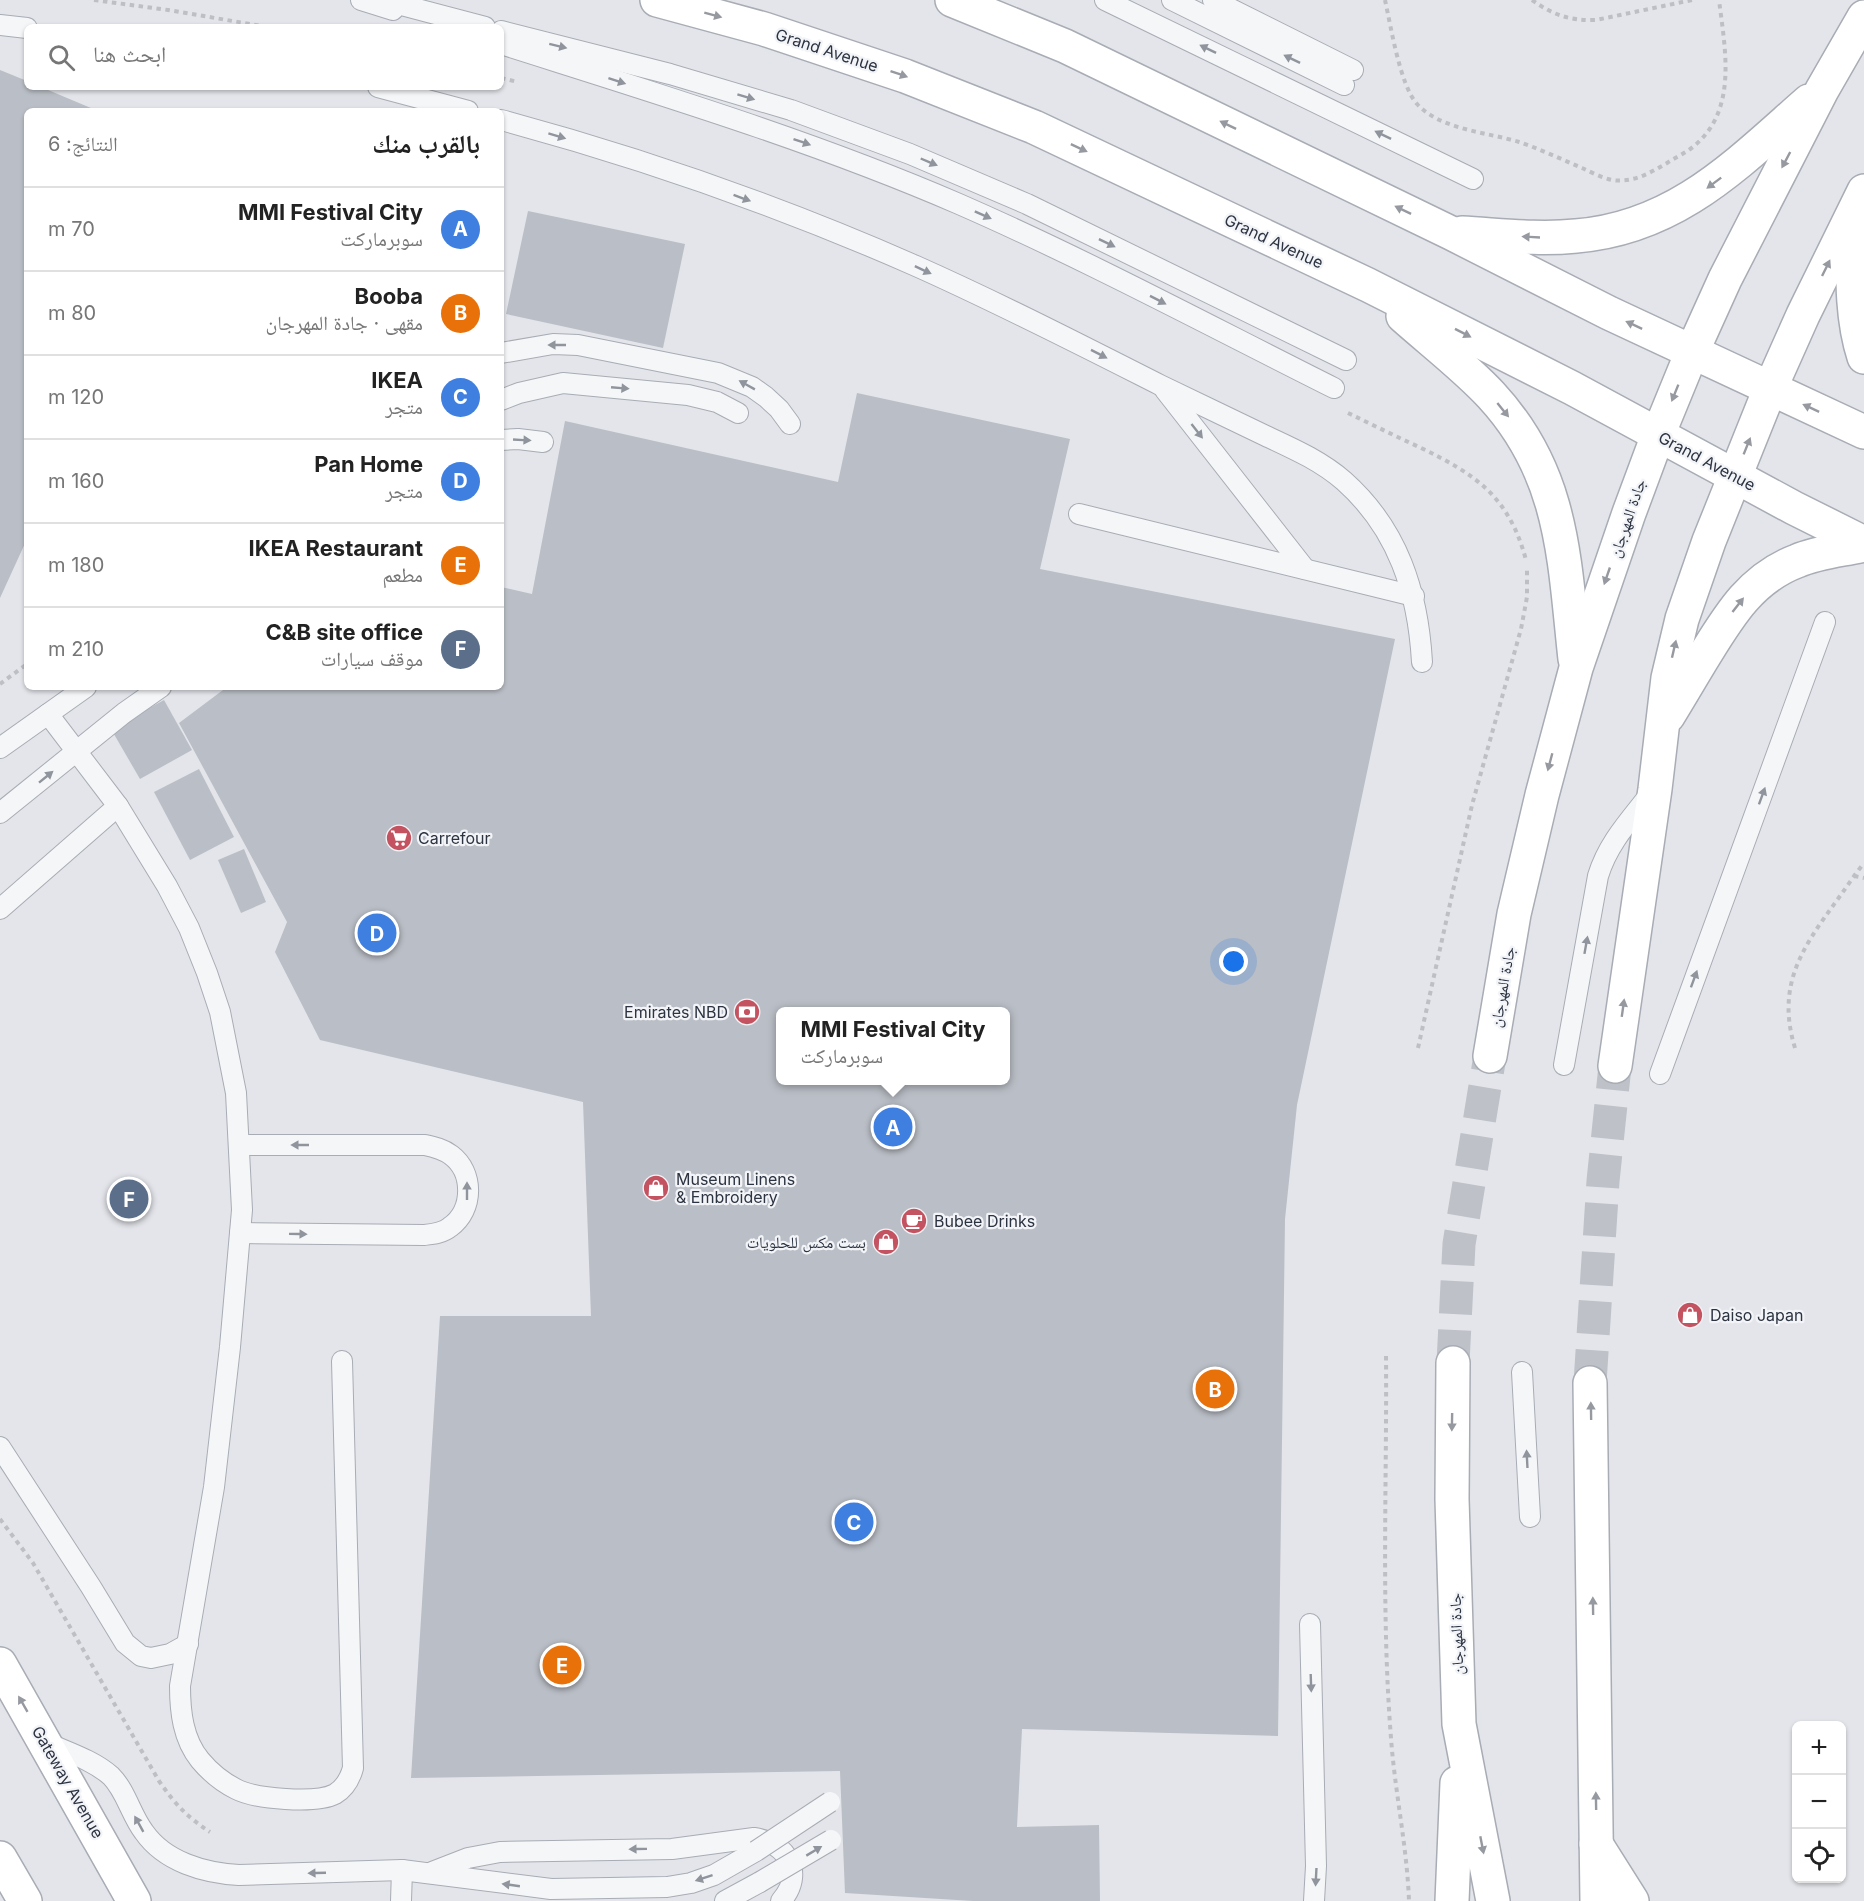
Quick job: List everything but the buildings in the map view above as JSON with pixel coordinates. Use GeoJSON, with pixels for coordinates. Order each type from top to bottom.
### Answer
{"type":"FeatureCollection","features":[{"type":"Feature","properties":{"kind":"main road","name":"Grand Avenue"},"geometry":{"type":"LineString","coordinates":[[657,0],[764,29],[905,76],[1034,127],[1368,285],[1572,388],[1864,544]]}},
{"type":"Feature","properties":{"kind":"main road"},"geometry":{"type":"LineString","coordinates":[[952,0],[1065,46],[1451,233],[1609,313],[1864,432]]}},
{"type":"Feature","properties":{"kind":"main road","name":"جادة المهرجان"},"geometry":{"type":"LineString","coordinates":[[1490,1056],[1514,914],[1542,795],[1576,668],[1658,435],[1725,279],[1822,90],[1864,16]]}},
{"type":"Feature","properties":{"kind":"main road"},"geometry":{"type":"LineString","coordinates":[[1451,233],[1548,238],[1589,235],[1638,223],[1691,199],[1714,183],[1822,90]]}},
{"type":"Feature","properties":{"kind":"main road"},"geometry":{"type":"LineString","coordinates":[[1858,202],[1853,299],[1864,357]]}},
{"type":"Feature","properties":{"kind":"main road"},"geometry":{"type":"LineString","coordinates":[[1615,1066],[1655,789],[1668,678],[1682,619],[1734,476],[1770,389],[1858,202]]}},
{"type":"Feature","properties":{"kind":"main road"},"geometry":{"type":"LineString","coordinates":[[1368,285],[1491,394],[1528,445],[1551,496],[1558,520],[1563,545],[1576,668]]}},
{"type":"Feature","properties":{"kind":"main road"},"geometry":{"type":"LineString","coordinates":[[1662,725],[1729,616],[1759,582],[1796,561],[1864,544]]}},
{"type":"Feature","properties":{"kind":"main road","name":"جادة المهرجان"},"geometry":{"type":"LineString","coordinates":[[1453,1363],[1452,1499],[1459,1724],[1492,1901]]}},
{"type":"Feature","properties":{"kind":"main road"},"geometry":{"type":"LineString","coordinates":[[1590,1383],[1597,1901]]}},
{"type":"Feature","properties":{"kind":"main road","name":"Gateway Avenue"},"geometry":{"type":"LineString","coordinates":[[0,1664],[134,1901]]}},
{"type":"Feature","properties":{"kind":"main road"},"geometry":{"type":"LineString","coordinates":[[1452,1901],[1459,1724]]}},
{"type":"Feature","properties":{"kind":"main road"},"geometry":{"type":"LineString","coordinates":[[1596,1844],[1632,1901]]}},
{"type":"Feature","properties":{"kind":"main road"},"geometry":{"type":"LineString","coordinates":[[0,1858],[25,1901]]}},
{"type":"Feature","properties":{"kind":"lane"},"geometry":{"type":"LineString","coordinates":[[361,0],[437,24]]}},
{"type":"Feature","properties":{"kind":"lane"},"geometry":{"type":"LineString","coordinates":[[383,0],[474,24]]}},
{"type":"Feature","properties":{"kind":"lane"},"geometry":{"type":"LineString","coordinates":[[1105,0],[1473,179]]}},
{"type":"Feature","properties":{"kind":"lane"},"geometry":{"type":"LineString","coordinates":[[1172,0],[1349,78],[1213,0]]}},
{"type":"Feature","properties":{"kind":"lane"},"geometry":{"type":"LineString","coordinates":[[0,25],[24,28]]}},
{"type":"Feature","properties":{"kind":"lane"},"geometry":{"type":"LineString","coordinates":[[504,32],[703,84],[791,110],[910,154],[1027,204],[1346,360]]}},
{"type":"Feature","properties":{"kind":"lane"},"geometry":{"type":"LineString","coordinates":[[504,45],[707,109],[802,142],[958,203],[1049,244],[1334,388]]}},
{"type":"Feature","properties":{"kind":"lane"},"geometry":{"type":"LineString","coordinates":[[389,90],[457,108]]}},
{"type":"Feature","properties":{"kind":"lane"},"geometry":{"type":"LineString","coordinates":[[504,121],[659,168],[788,214],[925,270],[1039,323],[1320,462],[1346,483],[1388,534],[1403,564],[1414,596],[1420,628],[1422,662]]}},
{"type":"Feature","properties":{"kind":"lane"},"geometry":{"type":"LineString","coordinates":[[504,352],[553,344],[578,345],[718,373],[752,387],[766,397],[790,424]]}},
{"type":"Feature","properties":{"kind":"lane"},"geometry":{"type":"LineString","coordinates":[[504,399],[563,383],[688,395],[717,402],[738,413]]}},
{"type":"Feature","properties":{"kind":"lane"},"geometry":{"type":"LineString","coordinates":[[1161,385],[1305,569]]}},
{"type":"Feature","properties":{"kind":"lane"},"geometry":{"type":"LineString","coordinates":[[504,440],[543,442]]}},
{"type":"Feature","properties":{"kind":"lane"},"geometry":{"type":"LineString","coordinates":[[1079,514],[1414,596]]}},
{"type":"Feature","properties":{"kind":"lane"},"geometry":{"type":"LineString","coordinates":[[1660,1074],[1826,622]]}},
{"type":"Feature","properties":{"kind":"lane"},"geometry":{"type":"LineString","coordinates":[[0,748],[82,690]]}},
{"type":"Feature","properties":{"kind":"lane"},"geometry":{"type":"LineString","coordinates":[[0,813],[124,713],[157,690]]}},
{"type":"Feature","properties":{"kind":"lane"},"geometry":{"type":"LineString","coordinates":[[48,714],[118,806],[167,886],[189,928],[207,973],[230,1052],[236,1093],[242,1210],[214,1487],[180,1686],[180,1712],[186,1736],[199,1759],[216,1777],[238,1790],[262,1798],[325,1797],[335,1794],[350,1779],[354,1758],[342,1361]]}},
{"type":"Feature","properties":{"kind":"lane"},"geometry":{"type":"LineString","coordinates":[[1564,1065],[1602,862],[1618,835],[1655,789]]}},
{"type":"Feature","properties":{"kind":"lane"},"geometry":{"type":"LineString","coordinates":[[0,909],[118,806]]}},
{"type":"Feature","properties":{"kind":"lane"},"geometry":{"type":"LineString","coordinates":[[239,1145],[432,1147],[451,1155],[461,1165],[467,1178],[469,1191],[467,1205],[460,1217],[450,1227],[437,1233],[424,1235],[240,1233]]}},
{"type":"Feature","properties":{"kind":"lane"},"geometry":{"type":"LineString","coordinates":[[1522,1372],[1530,1517]]}},
{"type":"Feature","properties":{"kind":"lane"},"geometry":{"type":"LineString","coordinates":[[0,1447],[125,1643],[141,1656],[151,1658],[170,1654],[188,1644]]}},
{"type":"Feature","properties":{"kind":"lane"},"geometry":{"type":"LineString","coordinates":[[1310,1624],[1316,1866],[1314,1901]]}},
{"type":"Feature","properties":{"kind":"lane"},"geometry":{"type":"LineString","coordinates":[[45,1741],[101,1768],[117,1783],[144,1833],[156,1845],[185,1864],[202,1870],[238,1875],[402,1870],[551,1889],[667,1887],[691,1883],[714,1875],[756,1851],[830,1802]]}},
{"type":"Feature","properties":{"kind":"lane"},"geometry":{"type":"LineString","coordinates":[[432,1873],[468,1858],[500,1852],[672,1849],[754,1838],[765,1839],[776,1844],[790,1862],[791,1885],[781,1901]]}},
{"type":"Feature","properties":{"kind":"lane"},"geometry":{"type":"LineString","coordinates":[[725,1901],[831,1840]]}},
{"type":"Feature","properties":{"kind":"lane"},"geometry":{"type":"LineString","coordinates":[[401,1901],[402,1870]]}},
{"type":"Feature","properties":{"kind":"path"},"geometry":{"type":"LineString","coordinates":[[94,0],[250,24]]}},
{"type":"Feature","properties":{"kind":"path"},"geometry":{"type":"LineString","coordinates":[[1385,0],[1407,88],[1417,104],[1432,116],[1465,128],[1527,145],[1610,180],[1624,181],[1639,178],[1695,146],[1709,129],[1719,111],[1725,87],[1726,63],[1719,0]]}},
{"type":"Feature","properties":{"kind":"path"},"geometry":{"type":"LineString","coordinates":[[1532,0],[1550,12],[1580,21],[1596,20],[1692,0]]}},
{"type":"Feature","properties":{"kind":"path"},"geometry":{"type":"LineString","coordinates":[[0,684],[24,666]]}},
{"type":"Feature","properties":{"kind":"path"},"geometry":{"type":"LineString","coordinates":[[1795,1048],[1789,1028],[1788,1007],[1790,984],[1796,965],[1864,863]]}},
{"type":"Feature","properties":{"kind":"path"},"geometry":{"type":"LineString","coordinates":[[1854,876],[1864,878]]}},
{"type":"Feature","properties":{"kind":"path"},"geometry":{"type":"LineString","coordinates":[[1386,1356],[1385,1578],[1391,1739],[1408,1869],[1409,1901]]}},
{"type":"Feature","properties":{"kind":"path"},"geometry":{"type":"LineString","coordinates":[[0,1519],[33,1563],[159,1781],[182,1811],[210,1832]]}},
{"type":"Feature","properties":{"kind":"tunnel"},"geometry":{"type":"LineString","coordinates":[[1453,1363],[1459,1244],[1490,1056]]}},
{"type":"Feature","properties":{"kind":"tunnel"},"geometry":{"type":"LineString","coordinates":[[1590,1383],[1603,1181],[1615,1066]]}},
{"type":"Feature","properties":{"kind":"place","name":"Carrefour"},"geometry":{"type":"Point","coordinates":[399,838]}},
{"type":"Feature","properties":{"kind":"place","name":"Pan Home"},"geometry":{"type":"Point","coordinates":[377,933]}},
{"type":"Feature","properties":{"kind":"place","name":"Emirates NBD"},"geometry":{"type":"Point","coordinates":[747,1012]}},
{"type":"Feature","properties":{"kind":"place","name":"MMI Festival City"},"geometry":{"type":"Point","coordinates":[893,1127]}},
{"type":"Feature","properties":{"kind":"place","name":"Museum Linens & Embroidery"},"geometry":{"type":"Point","coordinates":[656,1188]}},
{"type":"Feature","properties":{"kind":"place","name":"C&B site office"},"geometry":{"type":"Point","coordinates":[129,1199]}},
{"type":"Feature","properties":{"kind":"place","name":"Bubee Drinks"},"geometry":{"type":"Point","coordinates":[914,1221]}},
{"type":"Feature","properties":{"kind":"place","name":"بست مكس للحلويات"},"geometry":{"type":"Point","coordinates":[886,1242]}},
{"type":"Feature","properties":{"kind":"place","name":"Daiso Japan"},"geometry":{"type":"Point","coordinates":[1690,1315]}},
{"type":"Feature","properties":{"kind":"place","name":"Booba"},"geometry":{"type":"Point","coordinates":[1215,1389]}},
{"type":"Feature","properties":{"kind":"place","name":"IKEA"},"geometry":{"type":"Point","coordinates":[854,1522]}},
{"type":"Feature","properties":{"kind":"place","name":"IKEA Restaurant"},"geometry":{"type":"Point","coordinates":[562,1665]}}]}
